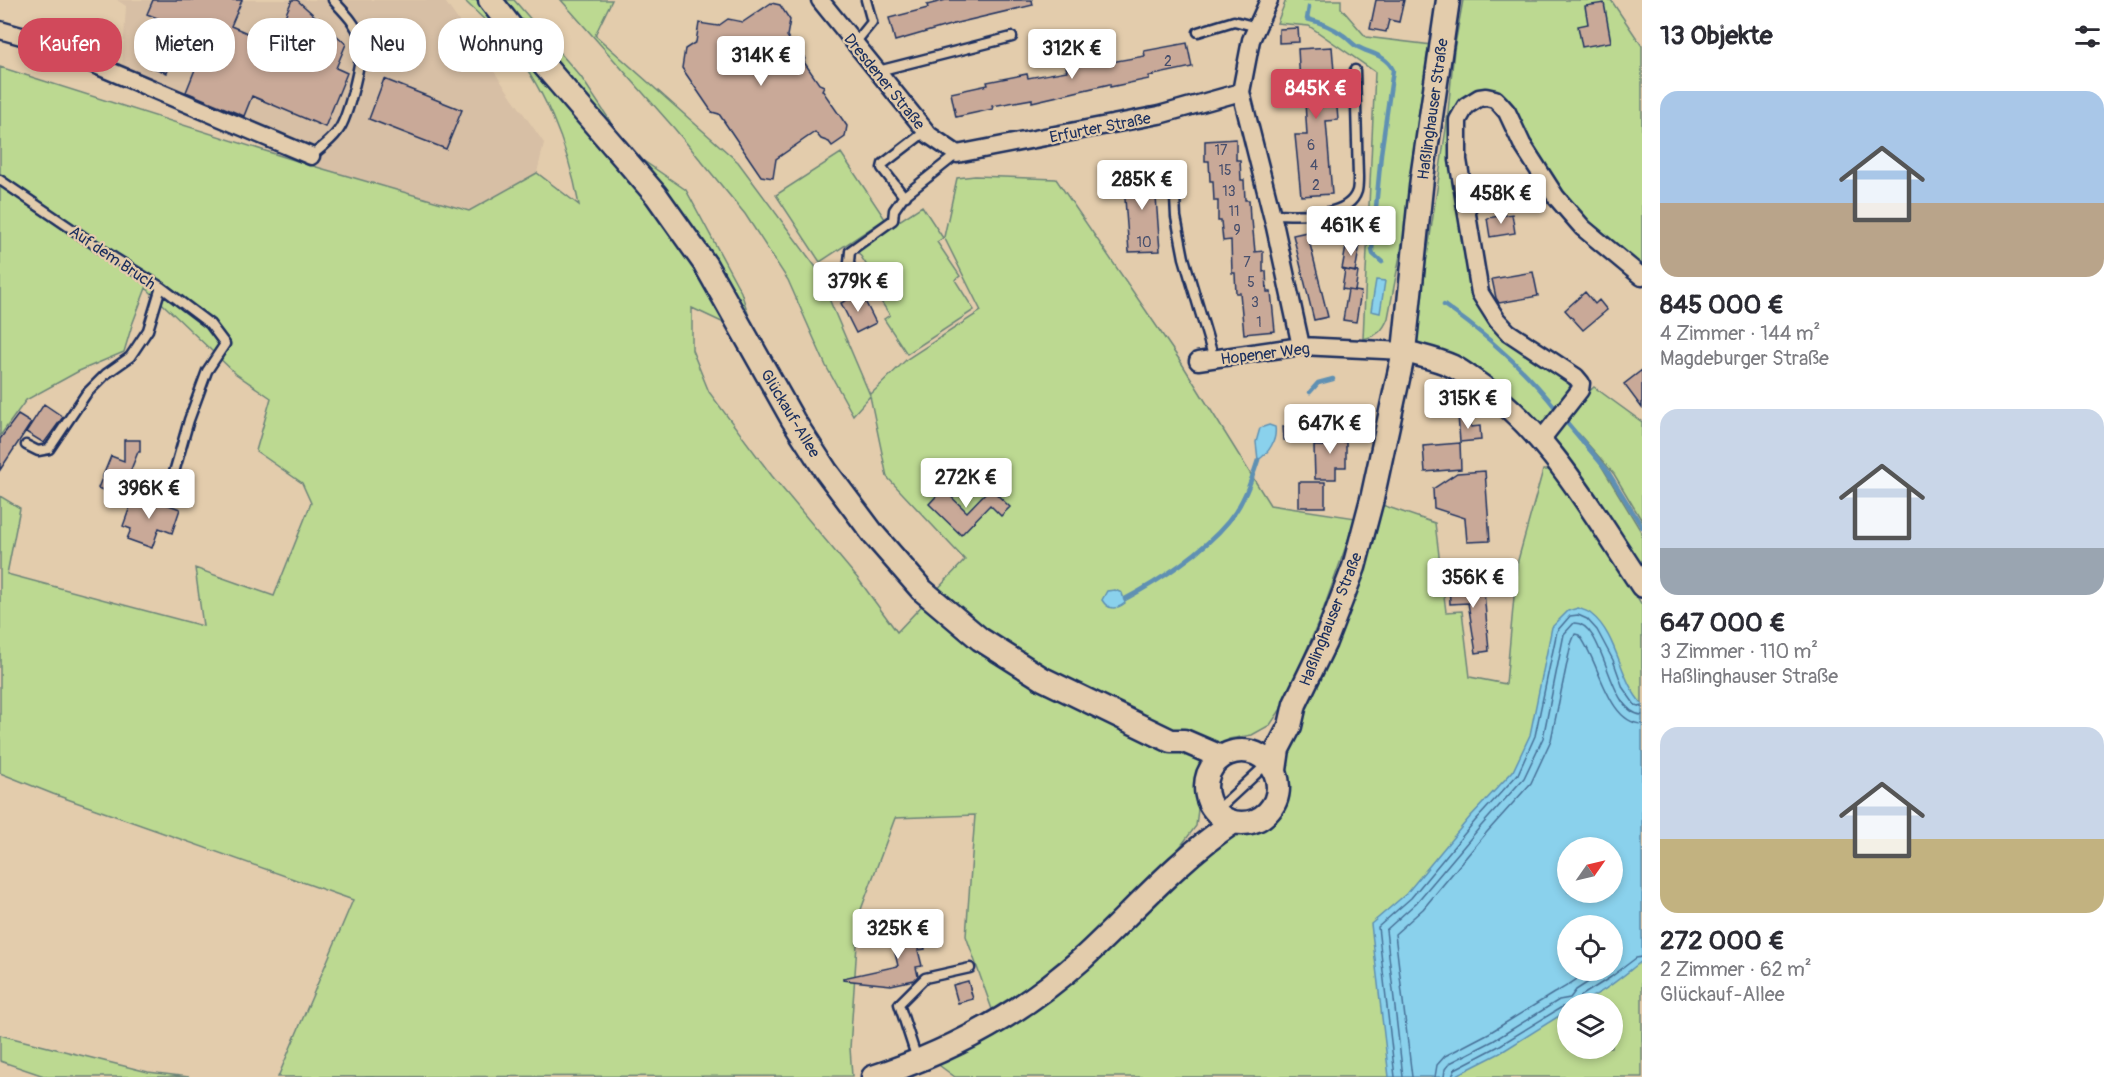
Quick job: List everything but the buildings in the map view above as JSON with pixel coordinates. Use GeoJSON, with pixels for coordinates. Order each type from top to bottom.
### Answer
{"type":"FeatureCollection","features":[{"type":"Feature","properties":{"kind":"main road","name":"Glückauf-Allee"},"geometry":{"type":"LineString","coordinates":[[490,0],[656,195],[705,264],[793,420],[826,471],[874,535],[922,590],[980,639],[1043,680],[1171,741],[1184,741],[1221,757]]}},
{"type":"Feature","properties":{"kind":"main road","name":"Haßlinghauser Straße"},"geometry":{"type":"LineString","coordinates":[[1219,812],[1249,823],[1265,816],[1275,803],[1279,787],[1272,766],[1290,726],[1295,704],[1325,642],[1354,567],[1372,499],[1404,351],[1422,178],[1448,0]]}},
{"type":"Feature","properties":{"kind":"main road","name":"Haßlinghauser Straße"},"geometry":{"type":"LineString","coordinates":[[1245,751],[1264,741],[1280,719],[1295,704]]}},
{"type":"Feature","properties":{"kind":"main road","name":"Glückauf-Allee"},"geometry":{"type":"LineString","coordinates":[[1171,741],[1179,752],[1207,777]]}},
{"type":"Feature","properties":{"kind":"main road"},"geometry":{"type":"LineString","coordinates":[[873,1077],[918,1062],[976,1035],[1006,1016],[1081,960],[1188,857],[1219,812],[1206,794],[1207,777],[1221,757],[1229,753],[1245,751],[1258,754],[1272,766]]}},
{"type":"Feature","properties":{"kind":"street","name":"Dresdener Straße"},"geometry":{"type":"LineString","coordinates":[[820,0],[926,131],[957,154]]}},
{"type":"Feature","properties":{"kind":"street"},"geometry":{"type":"LineString","coordinates":[[1269,0],[1251,40],[1241,92],[1272,214],[1301,346]]}},
{"type":"Feature","properties":{"kind":"street"},"geometry":{"type":"LineString","coordinates":[[0,30],[39,41],[311,156]]}},
{"type":"Feature","properties":{"kind":"street","name":"Erfurter Straße"},"geometry":{"type":"LineString","coordinates":[[957,154],[1160,116],[1241,92]]}},
{"type":"Feature","properties":{"kind":"street"},"geometry":{"type":"LineString","coordinates":[[1541,440],[1580,390],[1581,383],[1576,377],[1508,332],[1497,320],[1480,293],[1458,160],[1458,120],[1466,106],[1479,98],[1495,99],[1507,112],[1521,144],[1556,197],[1583,228],[1642,278]]}},
{"type":"Feature","properties":{"kind":"street","name":"Hopener Weg"},"geometry":{"type":"LineString","coordinates":[[1206,360],[1301,346],[1404,351]]}},
{"type":"Feature","properties":{"kind":"street"},"geometry":{"type":"LineString","coordinates":[[1404,351],[1452,366],[1487,389],[1521,419],[1541,440],[1642,586]]}},
{"type":"Feature","properties":{"kind":"lane"},"geometry":{"type":"LineString","coordinates":[[311,156],[331,140],[340,129],[357,73],[361,39],[351,18],[333,0]]}},
{"type":"Feature","properties":{"kind":"lane"},"geometry":{"type":"LineString","coordinates":[[855,43],[872,21],[866,0]]}},
{"type":"Feature","properties":{"kind":"lane"},"geometry":{"type":"LineString","coordinates":[[1198,32],[1234,21],[1257,27]]}},
{"type":"Feature","properties":{"kind":"lane"},"geometry":{"type":"LineString","coordinates":[[878,70],[1012,37]]}},
{"type":"Feature","properties":{"kind":"lane"},"geometry":{"type":"LineString","coordinates":[[1272,214],[1339,211],[1351,201],[1356,192],[1358,177],[1355,70]]}},
{"type":"Feature","properties":{"kind":"lane"},"geometry":{"type":"LineString","coordinates":[[906,196],[882,168],[882,164],[926,131]]}},
{"type":"Feature","properties":{"kind":"lane"},"geometry":{"type":"LineString","coordinates":[[853,282],[849,262],[850,251],[893,220],[894,210],[906,196],[957,154]]}},
{"type":"Feature","properties":{"kind":"lane"},"geometry":{"type":"LineString","coordinates":[[1174,178],[1176,218],[1206,360]]}},
{"type":"Feature","properties":{"kind":"lane","name":"Auf dem Bruch"},"geometry":{"type":"LineString","coordinates":[[0,180],[161,287],[148,330],[130,357],[106,374],[86,394],[49,449],[38,451],[26,445]]}},
{"type":"Feature","properties":{"kind":"lane"},"geometry":{"type":"LineString","coordinates":[[161,287],[210,324],[225,344],[207,371],[189,420],[171,483]]}},
{"type":"Feature","properties":{"kind":"lane"},"geometry":{"type":"LineString","coordinates":[[1219,812],[1272,766]]}},
{"type":"Feature","properties":{"kind":"lane"},"geometry":{"type":"LineString","coordinates":[[918,1062],[899,1004],[925,978],[970,968]]}},
{"type":"Feature","properties":{"kind":"shaded area"},"geometry":{"type":"Polygon","coordinates":[[[117,0],[444,0],[457,18],[438,18],[438,72],[494,72],[544,143],[537,173],[469,211],[313,166],[121,85],[126,6],[117,0]]]}},
{"type":"Feature","properties":{"kind":"green space"},"geometry":{"type":"Polygon","coordinates":[[[464,0],[514,0],[530,18],[482,18],[464,0]]]}},
{"type":"Feature","properties":{"kind":"green space"},"geometry":{"type":"Polygon","coordinates":[[[561,0],[612,0],[595,35],[738,162],[815,266],[870,395],[907,359],[981,311],[944,237],[957,178],[975,176],[1056,179],[1179,359],[1270,505],[1356,518],[1321,616],[1283,706],[1270,725],[1252,735],[1229,739],[1197,782],[1199,801],[1196,826],[1167,864],[1130,903],[994,1015],[966,936],[975,815],[895,818],[859,915],[850,1048],[852,1076],[278,1077],[353,900],[53,794],[0,773],[0,496],[20,508],[7,574],[203,626],[195,568],[274,596],[311,503],[302,483],[256,451],[271,398],[236,374],[146,288],[124,352],[79,371],[26,400],[0,436],[0,67],[313,166],[469,211],[537,173],[579,205],[561,138],[528,72],[564,72],[564,57],[581,77],[609,119],[619,144],[686,190],[741,292],[756,338],[692,308],[692,350],[709,392],[772,476],[859,580],[897,632],[965,560],[887,477],[870,396],[853,415],[826,366],[788,280],[745,214],[674,128],[561,0]]]}},
{"type":"Feature","properties":{"kind":"green space"},"geometry":{"type":"Polygon","coordinates":[[[1286,0],[1341,0],[1341,8],[1366,37],[1432,45],[1406,224],[1388,318],[1379,332],[1363,339],[1375,72],[1309,26],[1277,23],[1286,0]]]}},
{"type":"Feature","properties":{"kind":"green space"},"geometry":{"type":"Polygon","coordinates":[[[1463,0],[1611,0],[1642,46],[1642,274],[1585,226],[1495,96],[1459,111],[1477,295],[1563,375],[1570,386],[1564,400],[1542,426],[1414,344],[1447,122],[1454,50],[1463,0]]]}},
{"type":"Feature","properties":{"kind":"green space"},"geometry":{"type":"Polygon","coordinates":[[[841,153],[885,219],[820,262],[776,195],[841,153]]]}},
{"type":"Feature","properties":{"kind":"green space"},"geometry":{"type":"Polygon","coordinates":[[[922,206],[943,238],[937,242],[960,276],[955,280],[974,310],[907,354],[884,319],[890,315],[870,285],[877,281],[856,249],[922,206]]]}},
{"type":"Feature","properties":{"kind":"green space"},"geometry":{"type":"Polygon","coordinates":[[[1594,387],[1642,422],[1642,521],[1614,474],[1578,433],[1593,452],[1642,533],[1642,576],[1554,450],[1554,436],[1583,397],[1594,387]]]}},
{"type":"Feature","properties":{"kind":"green space"},"geometry":{"type":"Polygon","coordinates":[[[1543,470],[1549,470],[1582,509],[1642,605],[1642,1077],[955,1077],[936,1063],[1011,1027],[1084,969],[1223,836],[1261,829],[1269,825],[1281,813],[1289,791],[1286,754],[1333,645],[1382,505],[1435,523],[1446,612],[1462,611],[1470,677],[1506,684],[1517,564],[1543,470]]]}},
{"type":"Feature","properties":{"kind":"green space"},"geometry":{"type":"Polygon","coordinates":[[[0,1035],[148,1072],[189,1077],[47,1077],[0,1061],[0,1035]]]}},
{"type":"Feature","properties":{"kind":"water"},"geometry":{"type":"Polygon","coordinates":[[[1376,280],[1385,281],[1380,313],[1371,311],[1376,280]]]}},
{"type":"Feature","properties":{"kind":"water"},"geometry":{"type":"Polygon","coordinates":[[[1269,425],[1275,427],[1273,441],[1266,454],[1258,460],[1256,442],[1260,428],[1269,425]]]}},
{"type":"Feature","properties":{"kind":"water"},"geometry":{"type":"Polygon","coordinates":[[[1115,590],[1122,593],[1125,603],[1112,608],[1102,600],[1107,591],[1115,590]]]}},
{"type":"Feature","properties":{"kind":"water"},"geometry":{"type":"Polygon","coordinates":[[[1578,608],[1590,613],[1607,633],[1628,682],[1642,704],[1642,961],[1623,976],[1623,915],[1557,915],[1557,981],[1616,981],[1598,993],[1557,993],[1557,1017],[1500,1053],[1453,1077],[1389,1077],[1371,924],[1406,894],[1470,817],[1513,771],[1530,735],[1552,627],[1568,611],[1578,608]]]}},
{"type":"Feature","properties":{"kind":"waterway"},"geometry":{"type":"LineString","coordinates":[[1309,7],[1307,19],[1334,29],[1356,46],[1382,58],[1393,70],[1381,154],[1372,250],[1382,262]]}},
{"type":"Feature","properties":{"kind":"waterway"},"geometry":{"type":"LineString","coordinates":[[1444,305],[1505,354],[1533,381],[1558,411]]}},
{"type":"Feature","properties":{"kind":"waterway"},"geometry":{"type":"LineString","coordinates":[[1310,392],[1318,383],[1333,379]]}},
{"type":"Feature","properties":{"kind":"waterway"},"geometry":{"type":"LineString","coordinates":[[1563,418],[1606,469],[1642,527]]}},
{"type":"Feature","properties":{"kind":"waterway"},"geometry":{"type":"LineString","coordinates":[[1125,599],[1180,565],[1218,533],[1242,500],[1258,460]]}}]}
